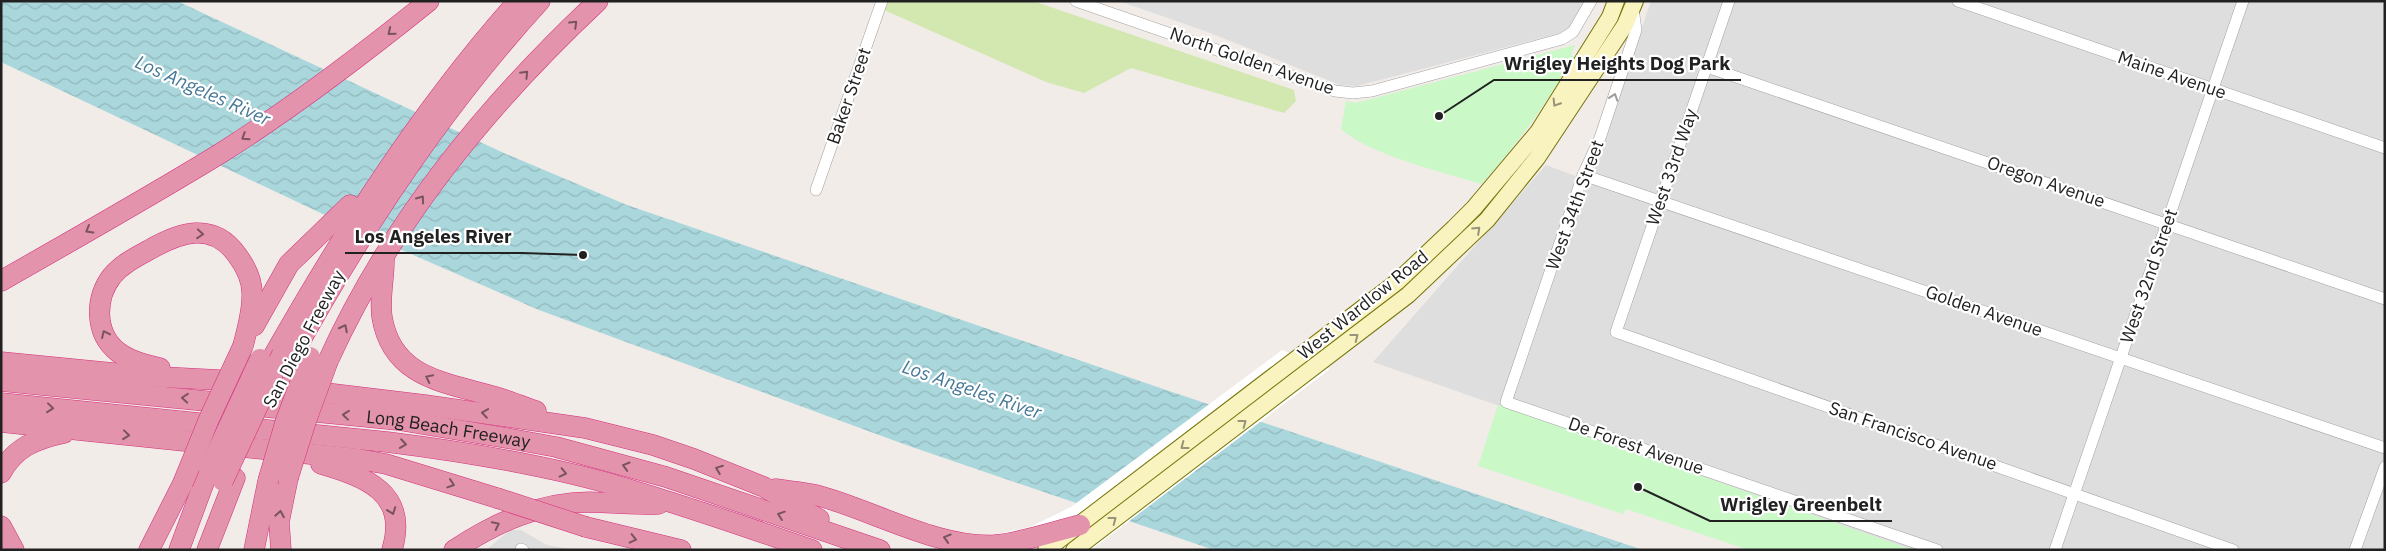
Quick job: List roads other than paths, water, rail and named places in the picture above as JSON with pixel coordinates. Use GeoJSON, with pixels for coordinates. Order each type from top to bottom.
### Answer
{"type":"FeatureCollection","features":[{"type":"Feature","properties":{"kind":"highway"},"geometry":{"type":"LineString","coordinates":[[1,280],[131,206],[265,124],[366,52],[429,1]]}},
{"type":"Feature","properties":{"kind":"highway","name":"San Diego Freeway"},"geometry":{"type":"LineString","coordinates":[[207,550],[222,474],[316,314],[320,279],[372,219],[428,138],[495,32],[504,1]]}},
{"type":"Feature","properties":{"kind":"highway"},"geometry":{"type":"LineString","coordinates":[[495,32],[518,1]]}},
{"type":"Feature","properties":{"kind":"highway"},"geometry":{"type":"LineString","coordinates":[[495,32],[526,1]]}},
{"type":"Feature","properties":{"kind":"highway","name":"San Diego Freeway"},"geometry":{"type":"LineString","coordinates":[[179,550],[290,358],[350,205],[429,92],[495,32],[540,1]]}},
{"type":"Feature","properties":{"kind":"highway"},"geometry":{"type":"LineString","coordinates":[[254,550],[268,481],[286,420],[290,358],[360,296],[384,254],[416,206],[460,148],[511,89],[598,1]]}},
{"type":"Feature","properties":{"kind":"highway"},"geometry":{"type":"LineString","coordinates":[[158,550],[209,419],[243,346],[289,264],[350,205]]}},
{"type":"Feature","properties":{"kind":"highway"},"geometry":{"type":"LineString","coordinates":[[220,380],[142,364],[116,351],[102,331],[100,318],[101,298],[106,285],[128,262],[170,238],[192,233],[205,233],[215,237],[232,248],[249,277],[252,297],[243,346]]}},
{"type":"Feature","properties":{"kind":"highway"},"geometry":{"type":"LineString","coordinates":[[384,254],[385,278],[381,307],[386,331],[399,355],[429,378],[492,396],[585,428],[653,445],[764,487],[860,543]]}},
{"type":"Feature","properties":{"kind":"highway"},"geometry":{"type":"LineString","coordinates":[[281,550],[279,522],[288,478],[306,421],[290,358]]}},
{"type":"Feature","properties":{"kind":"highway"},"geometry":{"type":"LineString","coordinates":[[1,362],[143,376],[220,380],[425,405],[585,428]]}},
{"type":"Feature","properties":{"kind":"highway","name":"Long Beach Freeway"},"geometry":{"type":"LineString","coordinates":[[1,381],[380,418],[556,447],[666,477],[880,550]]}},
{"type":"Feature","properties":{"kind":"highway","name":"Long Beach Freeway"},"geometry":{"type":"LineString","coordinates":[[1,403],[450,450],[567,474],[624,488],[812,550]]}},
{"type":"Feature","properties":{"kind":"highway"},"geometry":{"type":"LineString","coordinates":[[1,422],[358,459],[386,464],[586,527],[681,550]]}},
{"type":"Feature","properties":{"kind":"highway"},"geometry":{"type":"LineString","coordinates":[[1,473],[10,458],[30,443],[78,430]]}},
{"type":"Feature","properties":{"kind":"highway"},"geometry":{"type":"LineString","coordinates":[[266,449],[348,472],[368,480],[378,488],[388,502],[394,518],[396,529],[392,550]]}},
{"type":"Feature","properties":{"kind":"highway"},"geometry":{"type":"LineString","coordinates":[[190,550],[222,474]]}},
{"type":"Feature","properties":{"kind":"highway"},"geometry":{"type":"LineString","coordinates":[[196,550],[222,474]]}},
{"type":"Feature","properties":{"kind":"highway"},"geometry":{"type":"LineString","coordinates":[[149,550],[183,483]]}},
{"type":"Feature","properties":{"kind":"highway"},"geometry":{"type":"LineString","coordinates":[[764,487],[816,495],[889,521],[959,542],[995,544],[1020,541],[1080,525]]}},
{"type":"Feature","properties":{"kind":"highway"},"geometry":{"type":"LineString","coordinates":[[454,550],[510,518],[544,507],[590,502],[627,505],[671,503]]}},
{"type":"Feature","properties":{"kind":"highway"},"geometry":{"type":"LineString","coordinates":[[1,526],[14,550]]}},
{"type":"Feature","properties":{"kind":"main road","name":"West Wardlow Road"},"geometry":{"type":"LineString","coordinates":[[1046,550],[1396,282],[1474,208],[1538,132],[1610,17],[1616,1]]}},
{"type":"Feature","properties":{"kind":"main road","name":"West Wardlow Road"},"geometry":{"type":"LineString","coordinates":[[1074,550],[1408,295],[1487,220],[1537,158],[1625,25],[1634,4]]}},
{"type":"Feature","properties":{"kind":"street","name":"Baker Street"},"geometry":{"type":"LineString","coordinates":[[816,190],[882,1]]}},
{"type":"Feature","properties":{"kind":"street","name":"North Golden Avenue"},"geometry":{"type":"LineString","coordinates":[[1076,1],[1335,91],[1353,93],[1372,91],[1562,39],[1573,32],[1591,1]]}},
{"type":"Feature","properties":{"kind":"street","name":"West 33rd Way"},"geometry":{"type":"LineString","coordinates":[[1616,332],[1729,1]]}},
{"type":"Feature","properties":{"kind":"street","name":"Maine Avenue"},"geometry":{"type":"LineString","coordinates":[[1958,1],[2385,148]]}},
{"type":"Feature","properties":{"kind":"street","name":"West 32nd Street"},"geometry":{"type":"LineString","coordinates":[[2055,550],[2243,1]]}},
{"type":"Feature","properties":{"kind":"street","name":"West 34th Street"},"geometry":{"type":"LineString","coordinates":[[1506,402],[1583,175],[1600,138],[1636,30],[1634,4]]}},
{"type":"Feature","properties":{"kind":"street","name":"Oregon Avenue"},"geometry":{"type":"LineString","coordinates":[[1707,67],[2385,298]]}},
{"type":"Feature","properties":{"kind":"street","name":"Golden Avenue"},"geometry":{"type":"LineString","coordinates":[[1583,175],[2385,448]]}},
{"type":"Feature","properties":{"kind":"street","name":"San Francisco Avenue"},"geometry":{"type":"LineString","coordinates":[[1616,332],[2074,492],[2207,546],[2233,550]]}},
{"type":"Feature","properties":{"kind":"street","name":"De Forest Avenue"},"geometry":{"type":"LineString","coordinates":[[1506,402],[1937,550]]}},
{"type":"Feature","properties":{"kind":"street"},"geometry":{"type":"LineString","coordinates":[[2355,550],[2385,467]]}},
{"type":"Feature","properties":{"kind":"water"},"geometry":{"type":"Polygon","coordinates":[[[1,1],[177,1],[506,154],[627,205],[1172,392],[1643,550],[1214,550],[909,446],[539,310],[363,233],[1,62],[1,1]]]}},
{"type":"Feature","properties":{"kind":"place","name":"Wrigley Heights Dog Park"},"geometry":{"type":"Point","coordinates":[1439,116]}},
{"type":"Feature","properties":{"kind":"place","name":"Los Angeles River"},"geometry":{"type":"Point","coordinates":[583,255]}},
{"type":"Feature","properties":{"kind":"place","name":"Wrigley Greenbelt"},"geometry":{"type":"Point","coordinates":[1638,487]}}]}
